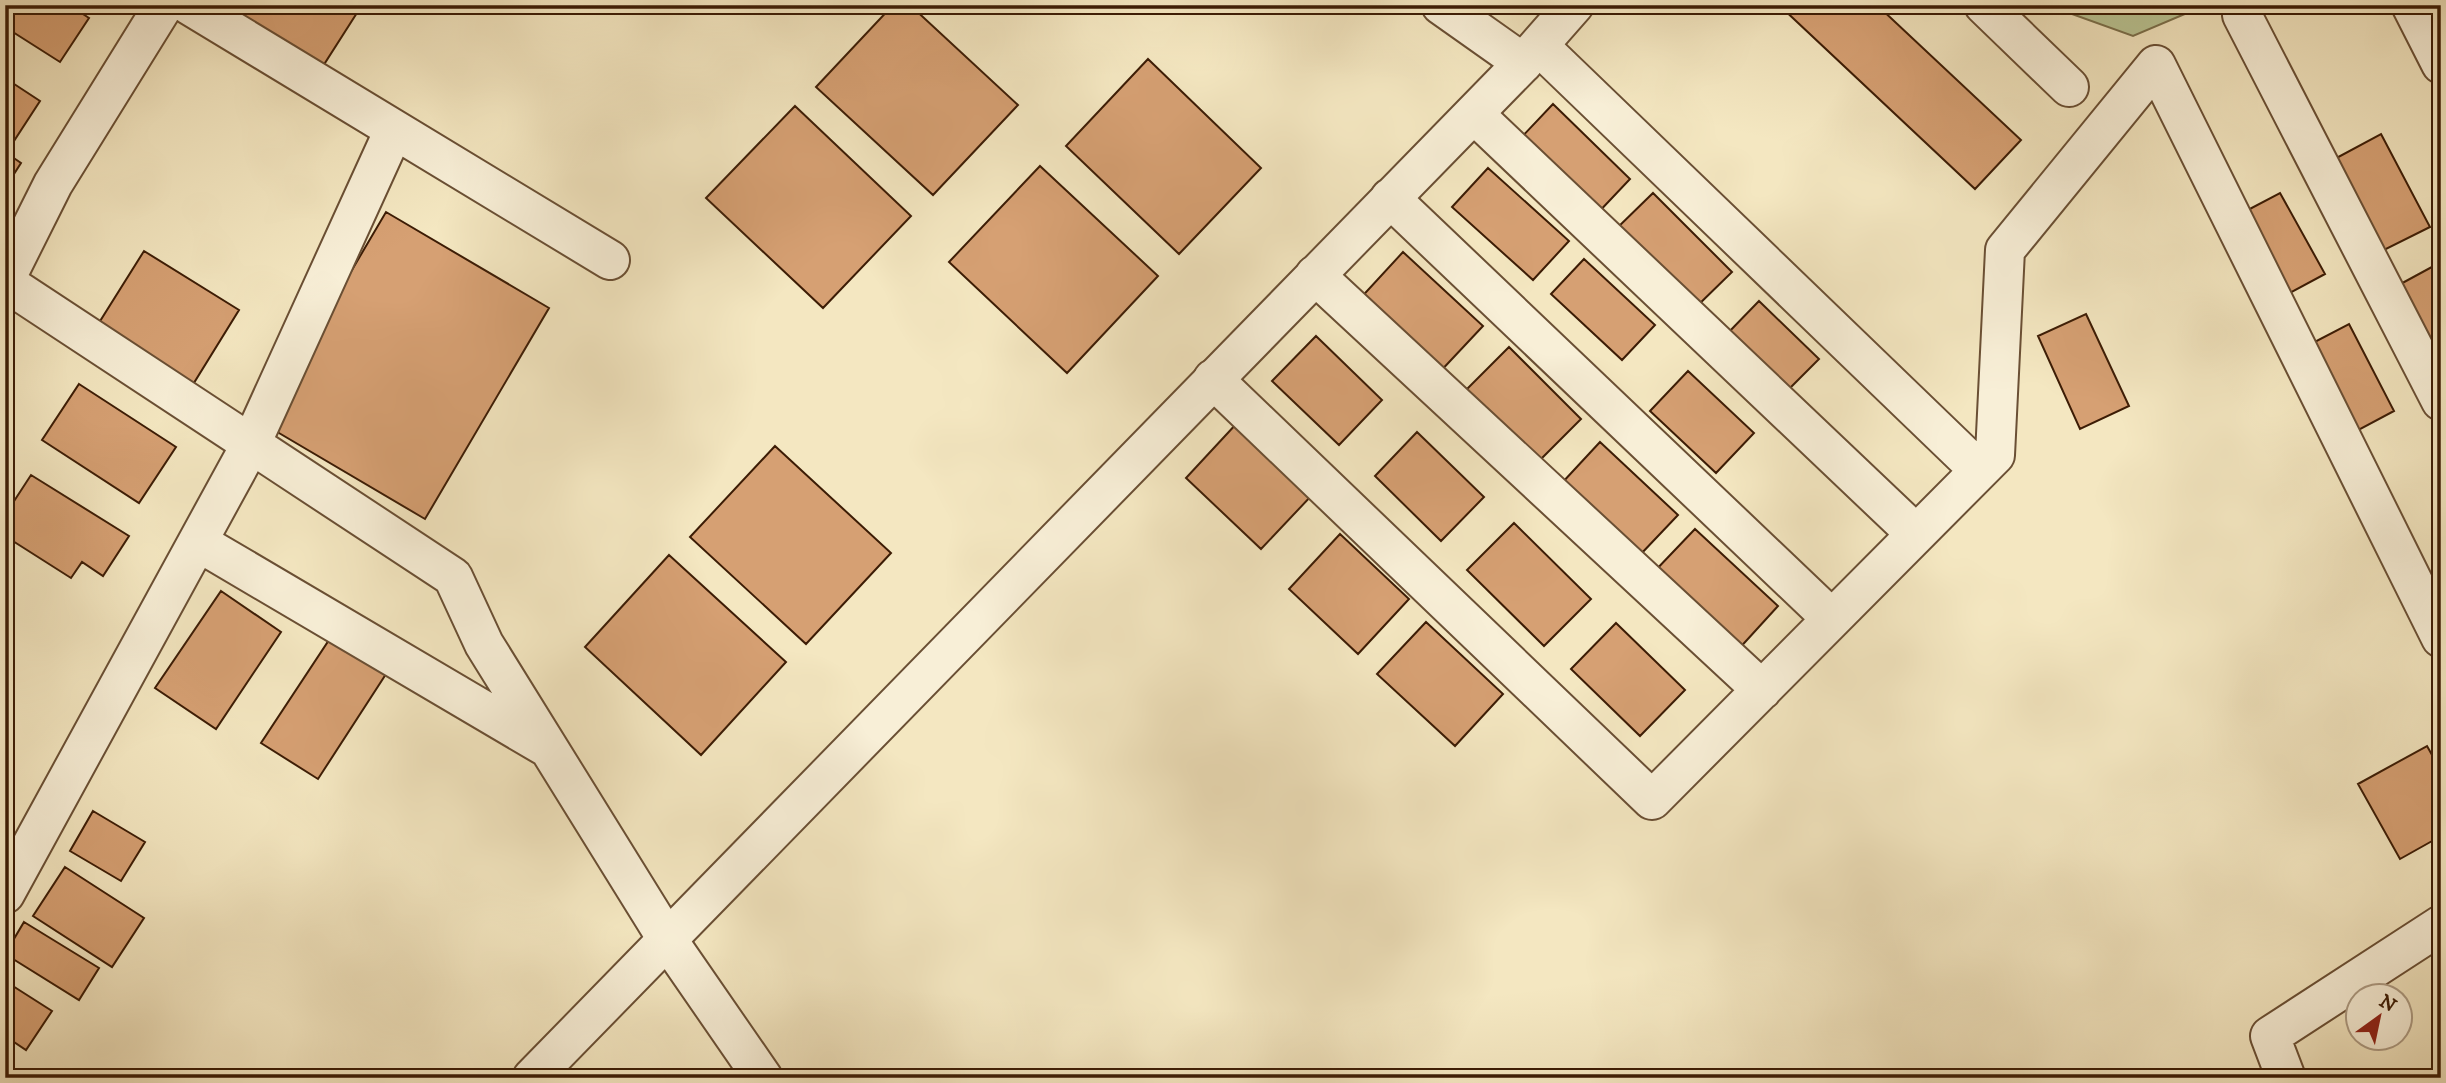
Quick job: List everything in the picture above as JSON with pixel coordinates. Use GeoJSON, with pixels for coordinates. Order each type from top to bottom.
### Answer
{"type":"FeatureCollection","features":[{"type":"Feature","properties":{"kind":"street"},"geometry":{"type":"LineString","coordinates":[[164,5],[54,184],[5,281],[453,577],[484,644],[667,939],[763,1078]]}},
{"type":"Feature","properties":{"kind":"street"},"geometry":{"type":"LineString","coordinates":[[189,5],[610,260]]}},
{"type":"Feature","properties":{"kind":"street"},"geometry":{"type":"LineString","coordinates":[[1441,5],[1531,55],[1979,470]]}},
{"type":"Feature","properties":{"kind":"street"},"geometry":{"type":"LineString","coordinates":[[532,1078],[1474,114],[1531,55],[1574,5]]}},
{"type":"Feature","properties":{"kind":"street"},"geometry":{"type":"LineString","coordinates":[[1984,5],[2069,87]]}},
{"type":"Feature","properties":{"kind":"street"},"geometry":{"type":"LineString","coordinates":[[2411,5],[2441,64]]}},
{"type":"Feature","properties":{"kind":"street"},"geometry":{"type":"LineString","coordinates":[[2242,15],[2441,401]]}},
{"type":"Feature","properties":{"kind":"street"},"geometry":{"type":"LineString","coordinates":[[1213,379],[1652,800],[1995,455],[2005,250],[2156,65],[2441,638]]}},
{"type":"Feature","properties":{"kind":"street"},"geometry":{"type":"LineString","coordinates":[[1474,114],[1916,534]]}},
{"type":"Feature","properties":{"kind":"street"},"geometry":{"type":"LineString","coordinates":[[5,894],[251,444],[394,130]]}},
{"type":"Feature","properties":{"kind":"street"},"geometry":{"type":"LineString","coordinates":[[1390,198],[1832,618]]}},
{"type":"Feature","properties":{"kind":"street"},"geometry":{"type":"LineString","coordinates":[[1315,275],[1762,690]]}},
{"type":"Feature","properties":{"kind":"street"},"geometry":{"type":"LineString","coordinates":[[198,542],[550,750]]}},
{"type":"Feature","properties":{"kind":"street"},"geometry":{"type":"LineString","coordinates":[[2286,1078],[2270,1036],[2441,925]]}},
{"type":"Feature","properties":{"kind":"green space"},"geometry":{"type":"Polygon","coordinates":[[[2047,5],[2206,5],[2133,36],[2047,5]]]}},
{"type":"Feature","properties":{"kind":"building"},"geometry":{"type":"Polygon","coordinates":[[[5,5],[69,5],[89,18],[60,62],[5,27],[5,5]]]}},
{"type":"Feature","properties":{"kind":"building"},"geometry":{"type":"Polygon","coordinates":[[[227,5],[362,5],[323,66],[227,5]]]}},
{"type":"Feature","properties":{"kind":"building"},"geometry":{"type":"Polygon","coordinates":[[[893,5],[910,5],[1018,105],[933,195],[816,87],[893,5]]]}},
{"type":"Feature","properties":{"kind":"building"},"geometry":{"type":"Polygon","coordinates":[[[1779,5],[1877,5],[2021,140],[1975,189],[1779,5]]]}},
{"type":"Feature","properties":{"kind":"building"},"geometry":{"type":"Polygon","coordinates":[[[1148,59],[1261,168],[1179,254],[1066,146],[1148,59]]]}},
{"type":"Feature","properties":{"kind":"building"},"geometry":{"type":"Polygon","coordinates":[[[5,78],[40,101],[12,144],[5,139],[5,78]]]}},
{"type":"Feature","properties":{"kind":"building"},"geometry":{"type":"Polygon","coordinates":[[[1553,104],[1630,179],[1594,217],[1517,142],[1553,104]]]}},
{"type":"Feature","properties":{"kind":"building"},"geometry":{"type":"Polygon","coordinates":[[[795,106],[911,216],[823,308],[706,198],[795,106]]]}},
{"type":"Feature","properties":{"kind":"building"},"geometry":{"type":"Polygon","coordinates":[[[2381,134],[2430,227],[2376,254],[2329,162],[2381,134]]]}},
{"type":"Feature","properties":{"kind":"building"},"geometry":{"type":"Polygon","coordinates":[[[5,152],[21,163],[5,188],[5,152]]]}},
{"type":"Feature","properties":{"kind":"building"},"geometry":{"type":"Polygon","coordinates":[[[1040,166],[1158,276],[1067,373],[949,262],[1040,166]]]}},
{"type":"Feature","properties":{"kind":"building"},"geometry":{"type":"Polygon","coordinates":[[[1488,168],[1569,241],[1533,280],[1452,207],[1488,168]]]}},
{"type":"Feature","properties":{"kind":"building"},"geometry":{"type":"Polygon","coordinates":[[[1653,193],[1732,272],[1693,310],[1614,231],[1653,193]]]}},
{"type":"Feature","properties":{"kind":"building"},"geometry":{"type":"Polygon","coordinates":[[[2280,193],[2325,274],[2288,294],[2244,212],[2280,193]]]}},
{"type":"Feature","properties":{"kind":"building"},"geometry":{"type":"Polygon","coordinates":[[[386,212],[549,308],[425,519],[262,423],[386,212]]]}},
{"type":"Feature","properties":{"kind":"building"},"geometry":{"type":"Polygon","coordinates":[[[144,251],[239,310],[192,386],[97,326],[144,251]]]}},
{"type":"Feature","properties":{"kind":"building"},"geometry":{"type":"Polygon","coordinates":[[[1403,252],[1483,326],[1436,376],[1356,303],[1403,252]]]}},
{"type":"Feature","properties":{"kind":"building"},"geometry":{"type":"Polygon","coordinates":[[[1584,259],[1655,325],[1622,360],[1551,294],[1584,259]]]}},
{"type":"Feature","properties":{"kind":"building"},"geometry":{"type":"Polygon","coordinates":[[[2441,262],[2441,371],[2395,287],[2441,262]]]}},
{"type":"Feature","properties":{"kind":"building"},"geometry":{"type":"Polygon","coordinates":[[[1759,301],[1819,359],[1783,395],[1724,337],[1759,301]]]}},
{"type":"Feature","properties":{"kind":"building"},"geometry":{"type":"Polygon","coordinates":[[[2086,314],[2129,406],[2080,429],[2038,336],[2086,314]]]}},
{"type":"Feature","properties":{"kind":"building"},"geometry":{"type":"Polygon","coordinates":[[[2349,324],[2394,411],[2351,434],[2305,347],[2349,324]]]}},
{"type":"Feature","properties":{"kind":"building"},"geometry":{"type":"Polygon","coordinates":[[[1316,336],[1382,400],[1339,445],[1272,381],[1316,336]]]}},
{"type":"Feature","properties":{"kind":"building"},"geometry":{"type":"Polygon","coordinates":[[[1509,347],[1581,419],[1535,465],[1463,393],[1509,347]]]}},
{"type":"Feature","properties":{"kind":"building"},"geometry":{"type":"Polygon","coordinates":[[[1688,371],[1754,433],[1716,473],[1650,411],[1688,371]]]}},
{"type":"Feature","properties":{"kind":"building"},"geometry":{"type":"Polygon","coordinates":[[[79,384],[176,447],[139,503],[42,440],[79,384]]]}},
{"type":"Feature","properties":{"kind":"building"},"geometry":{"type":"Polygon","coordinates":[[[1238,422],[1313,494],[1261,549],[1186,478],[1238,422]]]}},
{"type":"Feature","properties":{"kind":"building"},"geometry":{"type":"Polygon","coordinates":[[[1417,432],[1484,497],[1441,541],[1375,476],[1417,432]]]}},
{"type":"Feature","properties":{"kind":"building"},"geometry":{"type":"Polygon","coordinates":[[[1600,442],[1678,515],[1639,556],[1561,484],[1600,442]]]}},
{"type":"Feature","properties":{"kind":"building"},"geometry":{"type":"Polygon","coordinates":[[[775,446],[891,553],[806,644],[690,537],[775,446]]]}},
{"type":"Feature","properties":{"kind":"building"},"geometry":{"type":"Polygon","coordinates":[[[31,475],[129,536],[103,576],[82,562],[71,578],[5,536],[5,515],[31,475]]]}},
{"type":"Feature","properties":{"kind":"building"},"geometry":{"type":"Polygon","coordinates":[[[1514,523],[1591,599],[1544,646],[1467,570],[1514,523]]]}},
{"type":"Feature","properties":{"kind":"building"},"geometry":{"type":"Polygon","coordinates":[[[1695,529],[1778,606],[1736,652],[1652,574],[1695,529]]]}},
{"type":"Feature","properties":{"kind":"building"},"geometry":{"type":"Polygon","coordinates":[[[1340,534],[1409,599],[1358,654],[1289,589],[1340,534]]]}},
{"type":"Feature","properties":{"kind":"building"},"geometry":{"type":"Polygon","coordinates":[[[669,555],[786,662],[701,755],[585,647],[669,555]]]}},
{"type":"Feature","properties":{"kind":"building"},"geometry":{"type":"Polygon","coordinates":[[[221,591],[281,632],[216,729],[155,688],[221,591]]]}},
{"type":"Feature","properties":{"kind":"building"},"geometry":{"type":"Polygon","coordinates":[[[1426,622],[1503,694],[1455,746],[1377,674],[1426,622]]]}},
{"type":"Feature","properties":{"kind":"building"},"geometry":{"type":"Polygon","coordinates":[[[1616,623],[1685,690],[1640,736],[1571,669],[1616,623]]]}},
{"type":"Feature","properties":{"kind":"building"},"geometry":{"type":"Polygon","coordinates":[[[331,637],[386,674],[318,779],[261,743],[331,637]]]}},
{"type":"Feature","properties":{"kind":"building"},"geometry":{"type":"Polygon","coordinates":[[[2427,746],[2441,771],[2441,836],[2400,859],[2358,784],[2427,746]]]}},
{"type":"Feature","properties":{"kind":"building"},"geometry":{"type":"Polygon","coordinates":[[[93,811],[145,842],[121,881],[70,851],[93,811]]]}},
{"type":"Feature","properties":{"kind":"building"},"geometry":{"type":"Polygon","coordinates":[[[65,867],[144,918],[112,967],[33,916],[65,867]]]}},
{"type":"Feature","properties":{"kind":"building"},"geometry":{"type":"Polygon","coordinates":[[[24,922],[99,968],[79,1000],[5,954],[24,922]]]}},
{"type":"Feature","properties":{"kind":"building"},"geometry":{"type":"Polygon","coordinates":[[[5,981],[52,1011],[26,1050],[5,1036],[5,981]]]}}]}
